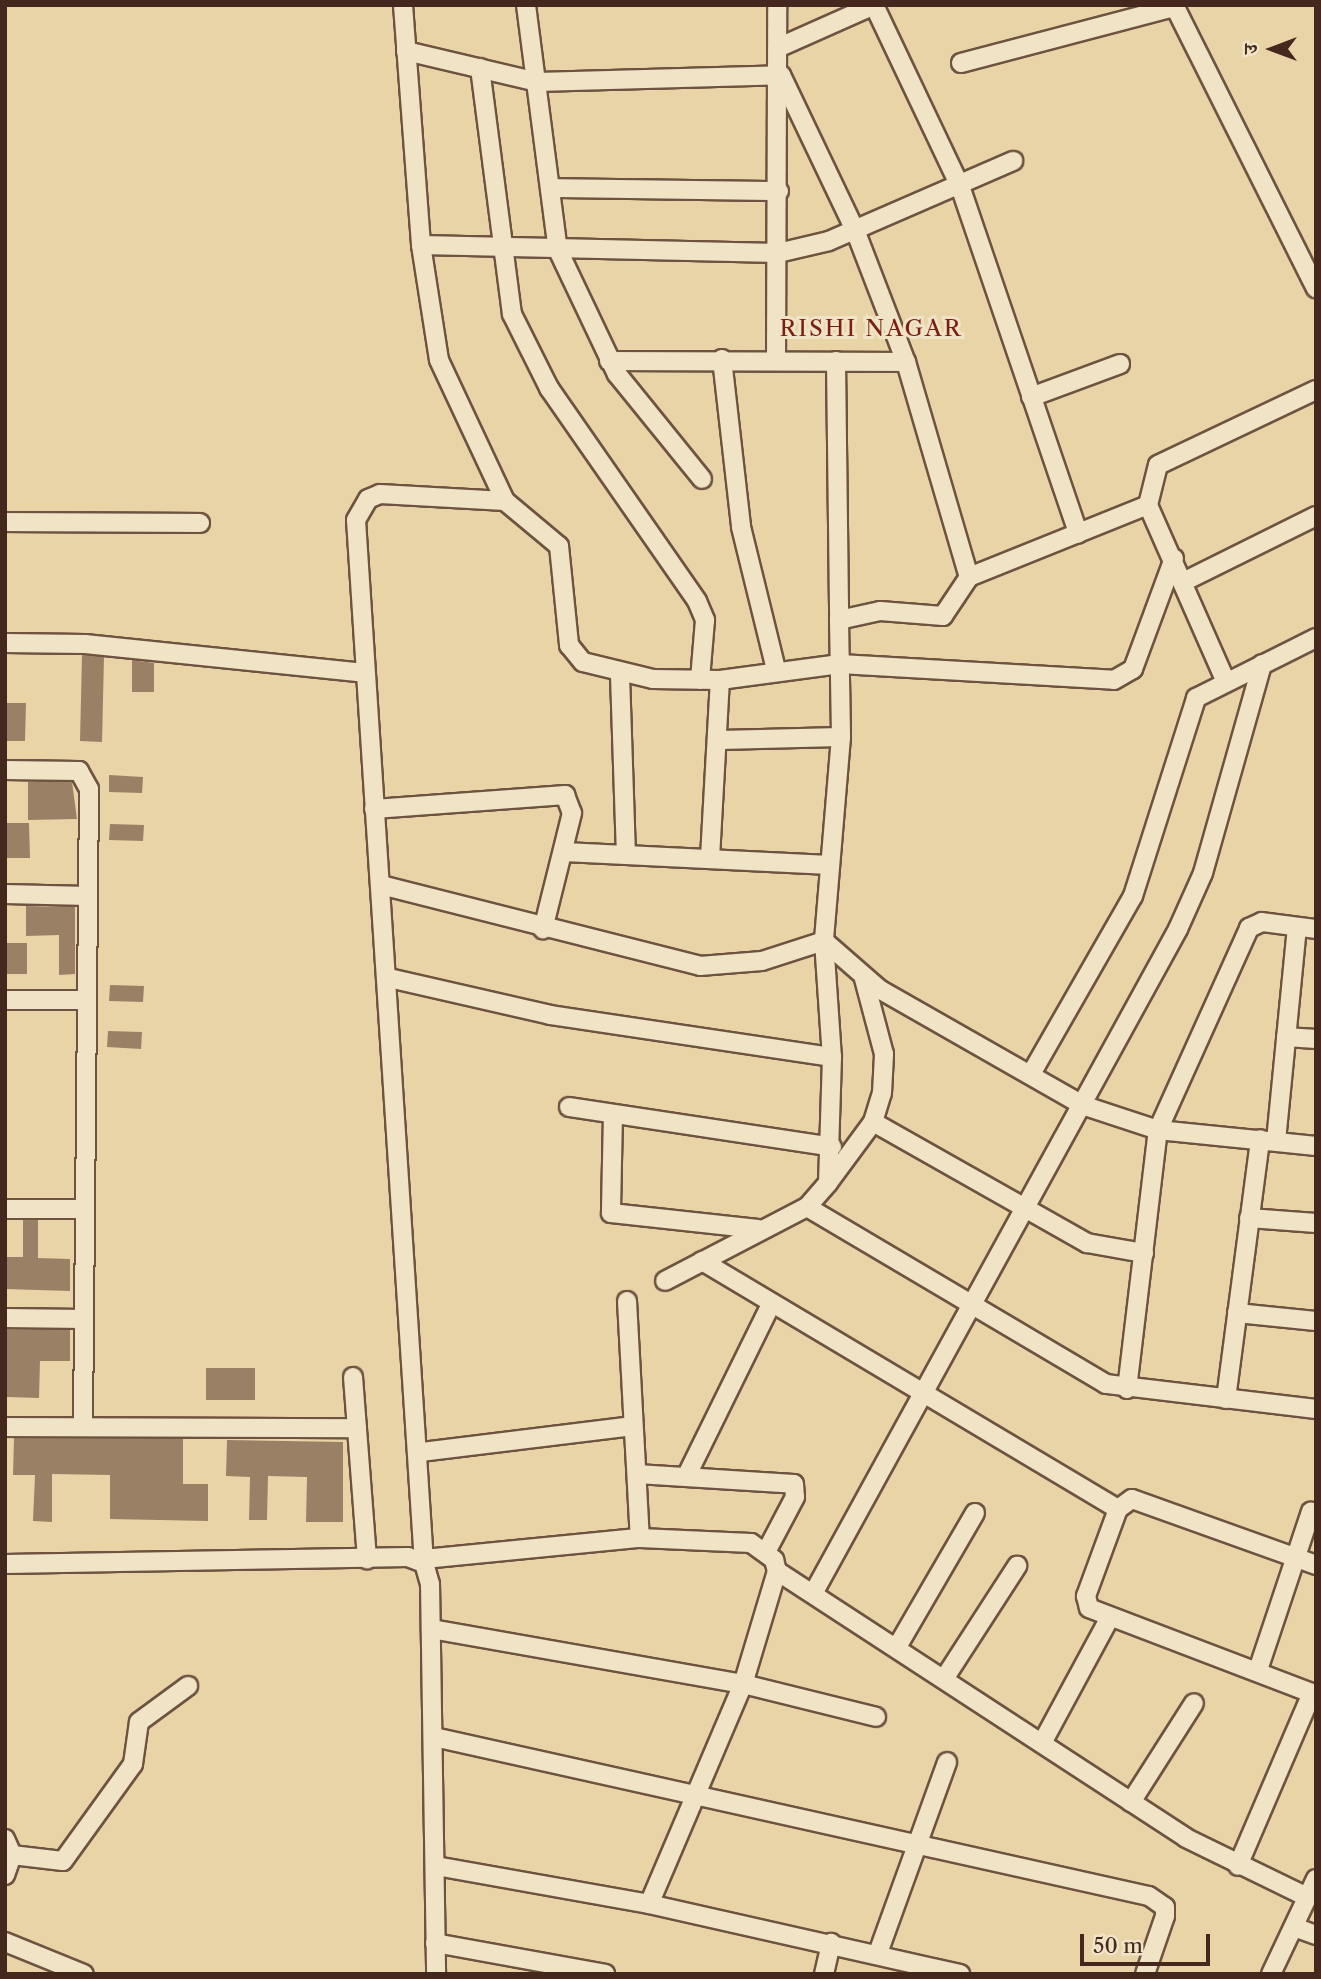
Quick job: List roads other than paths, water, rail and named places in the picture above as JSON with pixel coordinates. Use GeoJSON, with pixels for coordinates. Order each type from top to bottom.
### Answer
{"type":"FeatureCollection","features":[{"type":"Feature","properties":{"kind":"street"},"geometry":{"type":"LineString","coordinates":[[403,5],[421,246],[439,360],[505,501],[559,547],[575,655],[620,675],[700,680],[720,680],[776,670],[840,664],[1122,678],[1133,669],[1174,558]]}},
{"type":"Feature","properties":{"kind":"street"},"geometry":{"type":"LineString","coordinates":[[526,5],[558,250],[609,361],[702,479]]}},
{"type":"Feature","properties":{"kind":"street"},"geometry":{"type":"LineString","coordinates":[[776,360],[782,46],[777,5]]}},
{"type":"Feature","properties":{"kind":"street"},"geometry":{"type":"LineString","coordinates":[[782,46],[874,5],[960,186],[1078,533]]}},
{"type":"Feature","properties":{"kind":"street"},"geometry":{"type":"LineString","coordinates":[[961,63],[1174,6],[1316,288]]}},
{"type":"Feature","properties":{"kind":"street"},"geometry":{"type":"LineString","coordinates":[[406,51],[537,82],[781,75]]}},
{"type":"Feature","properties":{"kind":"street"},"geometry":{"type":"LineString","coordinates":[[480,68],[499,245],[512,314],[534,364],[697,601],[705,620],[700,680]]}},
{"type":"Feature","properties":{"kind":"street"},"geometry":{"type":"LineString","coordinates":[[781,75],[855,230],[906,362],[969,577]]}},
{"type":"Feature","properties":{"kind":"street"},"geometry":{"type":"LineString","coordinates":[[421,246],[499,245],[558,250],[778,254],[855,230],[1013,162]]}},
{"type":"Feature","properties":{"kind":"street"},"geometry":{"type":"LineString","coordinates":[[550,188],[779,191]]}},
{"type":"Feature","properties":{"kind":"street"},"geometry":{"type":"LineString","coordinates":[[609,361],[722,359],[906,362]]}},
{"type":"Feature","properties":{"kind":"street"},"geometry":{"type":"LineString","coordinates":[[722,359],[741,527],[776,670]]}},
{"type":"Feature","properties":{"kind":"street"},"geometry":{"type":"LineString","coordinates":[[828,1184],[832,1147],[832,1057],[824,941],[826,865],[841,737],[836,361]]}},
{"type":"Feature","properties":{"kind":"street"},"geometry":{"type":"LineString","coordinates":[[1031,397],[1120,364]]}},
{"type":"Feature","properties":{"kind":"street"},"geometry":{"type":"LineString","coordinates":[[1226,681],[1185,581],[1148,505],[1158,465],[1316,390]]}},
{"type":"Feature","properties":{"kind":"street"},"geometry":{"type":"LineString","coordinates":[[436,1974],[431,1629],[424,1561],[421,1452],[389,978],[364,673],[360,508],[380,494],[505,501]]}},
{"type":"Feature","properties":{"kind":"street"},"geometry":{"type":"LineString","coordinates":[[839,620],[880,611],[943,616],[969,577],[1148,505]]}},
{"type":"Feature","properties":{"kind":"street"},"geometry":{"type":"LineString","coordinates":[[1185,581],[1316,516]]}},
{"type":"Feature","properties":{"kind":"street"},"geometry":{"type":"LineString","coordinates":[[5,522],[200,523]]}},
{"type":"Feature","properties":{"kind":"street"},"geometry":{"type":"LineString","coordinates":[[1031,1074],[1133,896],[1190,709],[1226,681],[1316,638]]}},
{"type":"Feature","properties":{"kind":"street"},"geometry":{"type":"LineString","coordinates":[[5,643],[99,645],[364,673]]}},
{"type":"Feature","properties":{"kind":"street"},"geometry":{"type":"LineString","coordinates":[[814,1592],[974,1301],[1028,1209],[1203,873],[1262,664]]}},
{"type":"Feature","properties":{"kind":"street"},"geometry":{"type":"LineString","coordinates":[[620,675],[626,855]]}},
{"type":"Feature","properties":{"kind":"street"},"geometry":{"type":"LineString","coordinates":[[710,858],[719,740],[720,680]]}},
{"type":"Feature","properties":{"kind":"street"},"geometry":{"type":"LineString","coordinates":[[719,740],[841,737]]}},
{"type":"Feature","properties":{"kind":"street"},"geometry":{"type":"LineString","coordinates":[[5,770],[79,771],[86,778],[88,896],[83,1427]]}},
{"type":"Feature","properties":{"kind":"street"},"geometry":{"type":"LineString","coordinates":[[374,809],[565,795],[572,813],[544,929]]}},
{"type":"Feature","properties":{"kind":"street"},"geometry":{"type":"LineString","coordinates":[[563,852],[826,865]]}},
{"type":"Feature","properties":{"kind":"street"},"geometry":{"type":"LineString","coordinates":[[381,885],[544,929],[700,966],[762,961],[824,941]]}},
{"type":"Feature","properties":{"kind":"street"},"geometry":{"type":"LineString","coordinates":[[5,894],[88,896]]}},
{"type":"Feature","properties":{"kind":"street"},"geometry":{"type":"LineString","coordinates":[[1127,1389],[1158,1130],[1249,929],[1262,922],[1316,929]]}},
{"type":"Feature","properties":{"kind":"street"},"geometry":{"type":"LineString","coordinates":[[1226,1399],[1250,1218],[1268,1140],[1286,1037],[1297,928]]}},
{"type":"Feature","properties":{"kind":"street"},"geometry":{"type":"LineString","coordinates":[[824,941],[864,979],[1082,1105],[1158,1130],[1316,1146]]}},
{"type":"Feature","properties":{"kind":"street"},"geometry":{"type":"LineString","coordinates":[[389,978],[550,1015],[832,1057]]}},
{"type":"Feature","properties":{"kind":"street"},"geometry":{"type":"LineString","coordinates":[[665,1281],[758,1229],[807,1207],[828,1184],[873,1122],[884,1054],[864,979]]}},
{"type":"Feature","properties":{"kind":"street"},"geometry":{"type":"LineString","coordinates":[[5,1000],[87,1000]]}},
{"type":"Feature","properties":{"kind":"street"},"geometry":{"type":"LineString","coordinates":[[1286,1037],[1316,1039]]}},
{"type":"Feature","properties":{"kind":"street"},"geometry":{"type":"LineString","coordinates":[[569,1107],[832,1147]]}},
{"type":"Feature","properties":{"kind":"street"},"geometry":{"type":"LineString","coordinates":[[613,1114],[611,1213],[758,1229]]}},
{"type":"Feature","properties":{"kind":"street"},"geometry":{"type":"LineString","coordinates":[[873,1122],[1101,1249],[1144,1253]]}},
{"type":"Feature","properties":{"kind":"street"},"geometry":{"type":"LineString","coordinates":[[807,1207],[974,1301],[1093,1379],[1127,1389],[1316,1409]]}},
{"type":"Feature","properties":{"kind":"street"},"geometry":{"type":"LineString","coordinates":[[5,1209],[85,1209]]}},
{"type":"Feature","properties":{"kind":"street"},"geometry":{"type":"LineString","coordinates":[[1250,1218],[1316,1223]]}},
{"type":"Feature","properties":{"kind":"street"},"geometry":{"type":"LineString","coordinates":[[702,1261],[923,1397],[1118,1509]]}},
{"type":"Feature","properties":{"kind":"street"},"geometry":{"type":"LineString","coordinates":[[627,1301],[640,1538]]}},
{"type":"Feature","properties":{"kind":"street"},"geometry":{"type":"LineString","coordinates":[[687,1475],[771,1304]]}},
{"type":"Feature","properties":{"kind":"street"},"geometry":{"type":"LineString","coordinates":[[1237,1314],[1316,1321]]}},
{"type":"Feature","properties":{"kind":"street"},"geometry":{"type":"LineString","coordinates":[[5,1318],[84,1318]]}},
{"type":"Feature","properties":{"kind":"street"},"geometry":{"type":"LineString","coordinates":[[353,1377],[367,1559]]}},
{"type":"Feature","properties":{"kind":"street"},"geometry":{"type":"LineString","coordinates":[[421,1452],[632,1426]]}},
{"type":"Feature","properties":{"kind":"street"},"geometry":{"type":"LineString","coordinates":[[5,1427],[357,1428]]}},
{"type":"Feature","properties":{"kind":"street"},"geometry":{"type":"LineString","coordinates":[[637,1474],[687,1475],[794,1484],[795,1497],[767,1550]]}},
{"type":"Feature","properties":{"kind":"street"},"geometry":{"type":"LineString","coordinates":[[1238,1866],[1314,1698],[1258,1670],[1089,1608],[1086,1596],[1118,1509],[1132,1499],[1316,1565]]}},
{"type":"Feature","properties":{"kind":"street"},"geometry":{"type":"LineString","coordinates":[[1258,1670],[1311,1512]]}},
{"type":"Feature","properties":{"kind":"street"},"geometry":{"type":"LineString","coordinates":[[897,1647],[975,1513]]}},
{"type":"Feature","properties":{"kind":"street"},"geometry":{"type":"LineString","coordinates":[[5,1564],[408,1557],[424,1561],[640,1538],[751,1543],[767,1550],[777,1571],[814,1592],[1131,1802],[1238,1866],[1307,1898]]}},
{"type":"Feature","properties":{"kind":"street"},"geometry":{"type":"LineString","coordinates":[[944,1679],[1017,1566]]}},
{"type":"Feature","properties":{"kind":"street"},"geometry":{"type":"LineString","coordinates":[[649,1904],[743,1684],[777,1571]]}},
{"type":"Feature","properties":{"kind":"street"},"geometry":{"type":"LineString","coordinates":[[1042,1743],[1110,1617]]}},
{"type":"Feature","properties":{"kind":"street"},"geometry":{"type":"LineString","coordinates":[[431,1629],[743,1684],[876,1717]]}},
{"type":"Feature","properties":{"kind":"street"},"geometry":{"type":"LineString","coordinates":[[5,1875],[8,1847],[63,1861],[133,1764],[139,1722],[188,1686]]}},
{"type":"Feature","properties":{"kind":"street"},"geometry":{"type":"LineString","coordinates":[[1131,1802],[1194,1703]]}},
{"type":"Feature","properties":{"kind":"street"},"geometry":{"type":"LineString","coordinates":[[434,1738],[1158,1899],[1165,1916],[1145,1974]]}},
{"type":"Feature","properties":{"kind":"street"},"geometry":{"type":"LineString","coordinates":[[878,1952],[913,1846],[947,1762]]}},
{"type":"Feature","properties":{"kind":"street"},"geometry":{"type":"LineString","coordinates":[[436,1866],[649,1904],[878,1952],[960,1974]]}},
{"type":"Feature","properties":{"kind":"street"},"geometry":{"type":"LineString","coordinates":[[1270,1974],[1316,1879]]}},
{"type":"Feature","properties":{"kind":"street"},"geometry":{"type":"LineString","coordinates":[[1294,1927],[1316,1935]]}},
{"type":"Feature","properties":{"kind":"street"},"geometry":{"type":"LineString","coordinates":[[5,1942],[79,1973]]}},
{"type":"Feature","properties":{"kind":"street"},"geometry":{"type":"LineString","coordinates":[[435,1943],[605,1974]]}},
{"type":"Feature","properties":{"kind":"street"},"geometry":{"type":"LineString","coordinates":[[824,1974],[831,1943]]}},
{"type":"Feature","properties":{"kind":"district","name":"RISHI NAGAR"},"geometry":{"type":"Point","coordinates":[871,328]}}]}
